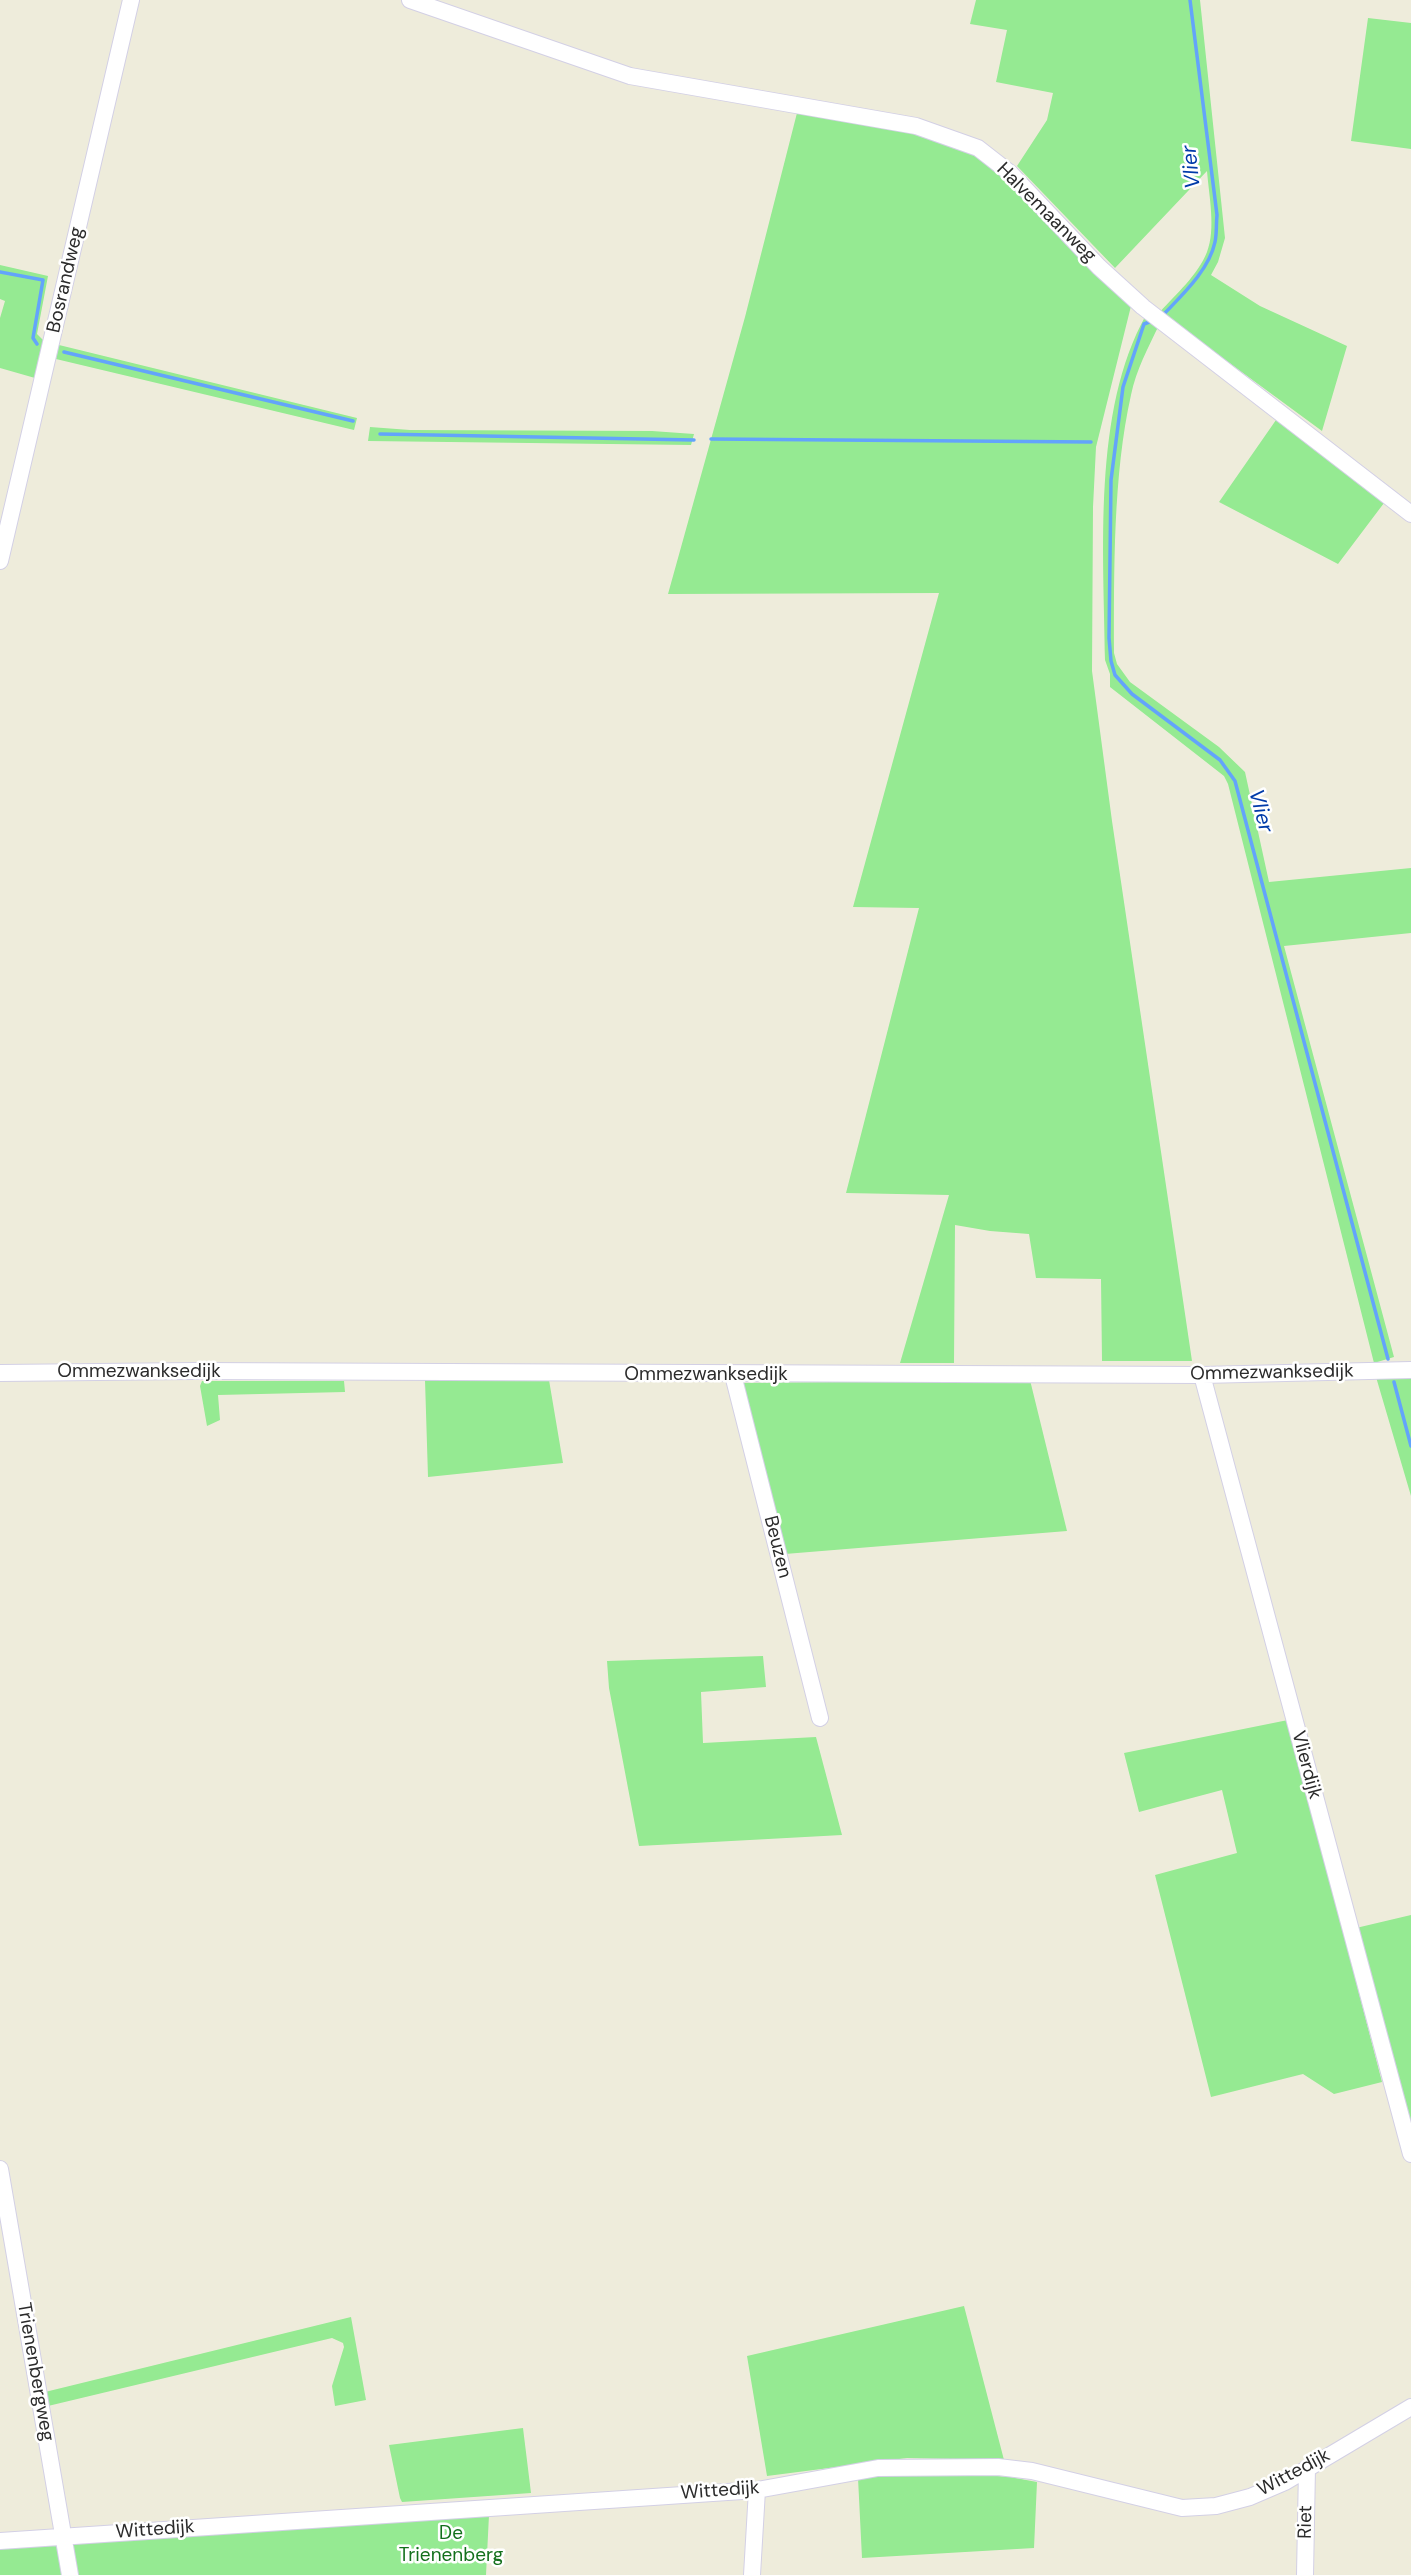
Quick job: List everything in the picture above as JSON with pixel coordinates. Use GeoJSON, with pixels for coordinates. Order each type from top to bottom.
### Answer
{"type":"FeatureCollection","features":[{"type":"Feature","properties":{"kind":"street","name":"Bosrandweg"},"geometry":{"type":"LineString","coordinates":[[0,561],[131,0]]}},
{"type":"Feature","properties":{"kind":"street","name":"Halvemaanweg"},"geometry":{"type":"LineString","coordinates":[[410,0],[630,76],[916,126],[978,148],[1010,173],[1099,267],[1143,307],[1411,514]]}},
{"type":"Feature","properties":{"kind":"street","name":"Ommezwanksedijk"},"geometry":{"type":"LineString","coordinates":[[0,1373],[209,1371],[1202,1375],[1411,1370]]}},
{"type":"Feature","properties":{"kind":"street","name":"Beuzen"},"geometry":{"type":"LineString","coordinates":[[733,1375],[820,1718]]}},
{"type":"Feature","properties":{"kind":"street","name":"Vlierdijk"},"geometry":{"type":"LineString","coordinates":[[1202,1375],[1411,2154]]}},
{"type":"Feature","properties":{"kind":"street","name":"Trienenbergweg"},"geometry":{"type":"LineString","coordinates":[[0,2169],[70,2575]]}},
{"type":"Feature","properties":{"kind":"street","name":"Wittedijk"},"geometry":{"type":"LineString","coordinates":[[0,2541],[757,2490],[878,2468],[998,2467],[1032,2471],[1182,2508],[1216,2506],[1250,2497],[1285,2482],[1411,2407]]}},
{"type":"Feature","properties":{"kind":"street","name":"Riet"},"geometry":{"type":"LineString","coordinates":[[1305,2575],[1307,2468]]}},
{"type":"Feature","properties":{"kind":"street"},"geometry":{"type":"LineString","coordinates":[[752,2575],[757,2490]]}},
{"type":"Feature","properties":{"kind":"green space"},"geometry":{"type":"Polygon","coordinates":[[[976,0],[1200,0],[1225,238],[1211,275],[1260,306],[1347,346],[1322,431],[1160,312],[1192,276],[1210,243],[1207,171],[1115,268],[1017,166],[1047,120],[1053,93],[996,82],[1007,30],[970,24],[976,0]]]}},
{"type":"Feature","properties":{"kind":"green space"},"geometry":{"type":"Polygon","coordinates":[[[1368,18],[1411,23],[1411,149],[1351,141],[1368,18]]]}},
{"type":"Feature","properties":{"kind":"green space"},"geometry":{"type":"Polygon","coordinates":[[[798,109],[914,130],[982,150],[1132,302],[1096,447],[1092,671],[1192,1361],[1102,1361],[1101,1279],[1036,1278],[1029,1234],[955,1225],[954,1363],[900,1363],[949,1195],[846,1193],[919,908],[853,907],[939,593],[668,594],[745,317],[798,109]]]}},
{"type":"Feature","properties":{"kind":"green space"},"geometry":{"type":"Polygon","coordinates":[[[0,265],[48,276],[37,334],[45,342],[35,378],[0,368],[0,318],[5,301],[0,299],[0,265]]]}},
{"type":"Feature","properties":{"kind":"green space"},"geometry":{"type":"Polygon","coordinates":[[[1146,315],[1159,325],[1133,386],[1121,458],[1115,556],[1114,653],[1117,664],[1130,682],[1219,747],[1245,772],[1269,882],[1411,868],[1411,933],[1284,946],[1394,1357],[1374,1363],[1228,784],[1224,776],[1110,687],[1110,674],[1105,660],[1103,574],[1109,438],[1117,394],[1129,353],[1146,315]]]}},
{"type":"Feature","properties":{"kind":"green space"},"geometry":{"type":"Polygon","coordinates":[[[59,345],[357,418],[354,430],[56,359],[59,345]]]}},
{"type":"Feature","properties":{"kind":"green space"},"geometry":{"type":"Polygon","coordinates":[[[1276,420],[1387,499],[1338,564],[1219,502],[1276,420]]]}},
{"type":"Feature","properties":{"kind":"green space"},"geometry":{"type":"Polygon","coordinates":[[[370,427],[410,430],[652,431],[694,434],[691,445],[368,441],[370,427]]]}},
{"type":"Feature","properties":{"kind":"green space"},"geometry":{"type":"Polygon","coordinates":[[[1376,1377],[1411,1377],[1411,1496],[1376,1377]]]}},
{"type":"Feature","properties":{"kind":"green space"},"geometry":{"type":"Polygon","coordinates":[[[425,1380],[549,1380],[563,1463],[428,1477],[425,1380]]]}},
{"type":"Feature","properties":{"kind":"green space"},"geometry":{"type":"Polygon","coordinates":[[[1030,1380],[1067,1531],[785,1554],[741,1383],[1030,1380]]]}},
{"type":"Feature","properties":{"kind":"green space"},"geometry":{"type":"Polygon","coordinates":[[[202,1381],[344,1381],[345,1392],[218,1395],[220,1420],[207,1426],[200,1386],[202,1381]]]}},
{"type":"Feature","properties":{"kind":"green space"},"geometry":{"type":"Polygon","coordinates":[[[763,1656],[766,1687],[701,1692],[703,1743],[816,1737],[842,1835],[639,1846],[609,1688],[607,1661],[763,1656]]]}},
{"type":"Feature","properties":{"kind":"green space"},"geometry":{"type":"Polygon","coordinates":[[[1288,1720],[1382,2082],[1334,2094],[1303,2074],[1211,2097],[1155,1875],[1237,1853],[1222,1790],[1139,1812],[1124,1753],[1288,1720]]]}},
{"type":"Feature","properties":{"kind":"green space"},"geometry":{"type":"Polygon","coordinates":[[[1411,1915],[1411,2129],[1356,1928],[1411,1915]]]}},
{"type":"Feature","properties":{"kind":"green space"},"geometry":{"type":"Polygon","coordinates":[[[964,2306],[1004,2460],[907,2458],[767,2476],[747,2356],[964,2306]]]}},
{"type":"Feature","properties":{"kind":"green space"},"geometry":{"type":"Polygon","coordinates":[[[351,2317],[366,2400],[335,2406],[332,2386],[344,2347],[343,2343],[332,2338],[48,2406],[45,2392],[351,2317]]]}},
{"type":"Feature","properties":{"kind":"green space"},"geometry":{"type":"Polygon","coordinates":[[[523,2428],[531,2493],[402,2502],[389,2445],[523,2428]]]}},
{"type":"Feature","properties":{"kind":"green space"},"geometry":{"type":"Polygon","coordinates":[[[971,2474],[1037,2482],[1034,2548],[862,2558],[858,2478],[971,2474]]]}},
{"type":"Feature","properties":{"kind":"green space","name":"De Trienenberg"},"geometry":{"type":"Polygon","coordinates":[[[489,2515],[486,2575],[72,2575],[72,2544],[489,2515]]]}},
{"type":"Feature","properties":{"kind":"green space"},"geometry":{"type":"Polygon","coordinates":[[[58,2538],[65,2575],[0,2575],[0,2542],[58,2538]]]}},
{"type":"Feature","properties":{"kind":"waterway","name":"Vlier"},"geometry":{"type":"LineString","coordinates":[[1164,314],[1201,272],[1212,252],[1216,235],[1217,215],[1190,0]]}},
{"type":"Feature","properties":{"kind":"waterway"},"geometry":{"type":"LineString","coordinates":[[0,272],[43,280],[33,338],[37,344]]}},
{"type":"Feature","properties":{"kind":"waterway","name":"Vlier"},"geometry":{"type":"LineString","coordinates":[[1152,321],[1144,324],[1123,387],[1111,480],[1111,661],[1115,675],[1132,694],[1220,760],[1235,781],[1388,1359]]}},
{"type":"Feature","properties":{"kind":"waterway"},"geometry":{"type":"LineString","coordinates":[[64,352],[353,421]]}},
{"type":"Feature","properties":{"kind":"waterway"},"geometry":{"type":"LineString","coordinates":[[380,434],[694,440]]}},
{"type":"Feature","properties":{"kind":"waterway"},"geometry":{"type":"LineString","coordinates":[[711,439],[1091,442]]}},
{"type":"Feature","properties":{"kind":"waterway","name":"Vlier"},"geometry":{"type":"LineString","coordinates":[[1394,1382],[1411,1446]]}}]}
